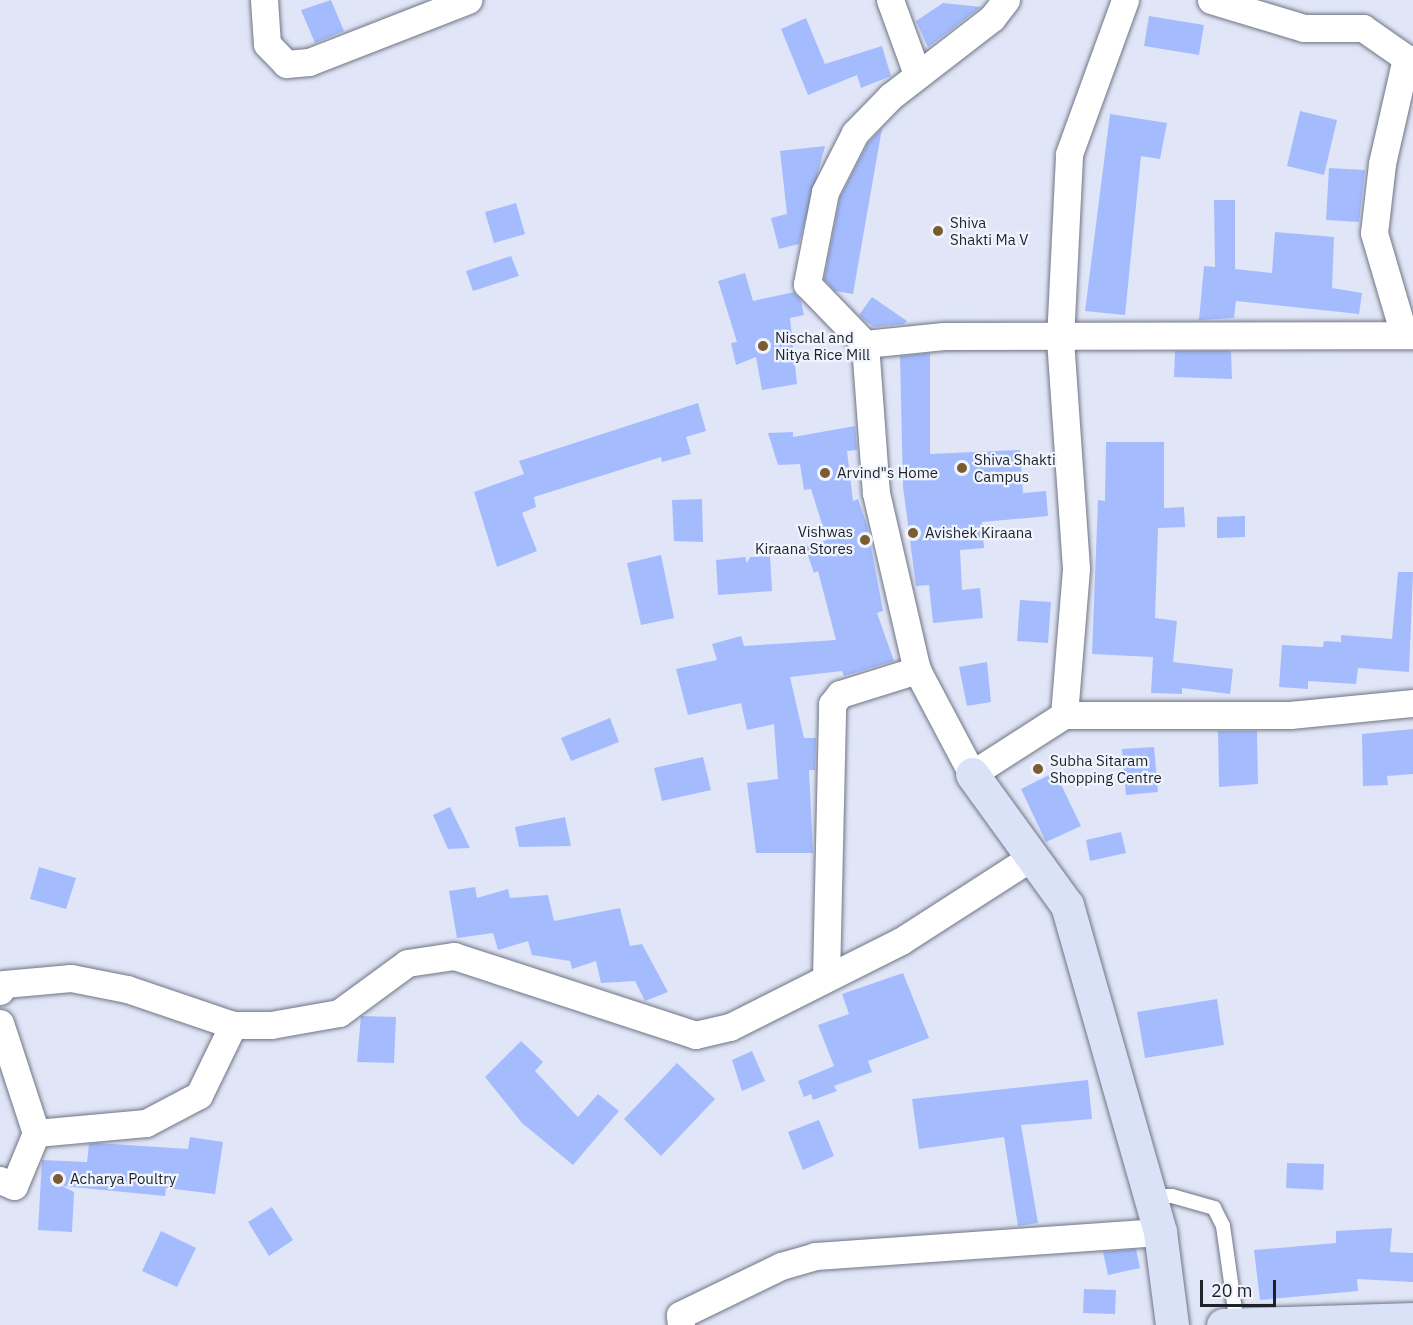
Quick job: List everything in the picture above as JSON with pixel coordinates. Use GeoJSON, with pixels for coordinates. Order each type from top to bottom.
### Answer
{"type":"FeatureCollection","features":[{"type":"Feature","properties":{"kind":"main road"},"geometry":{"type":"LineString","coordinates":[[972,774],[1067,905],[1160,1233],[1172,1325]]}},
{"type":"Feature","properties":{"kind":"main road"},"geometry":{"type":"LineString","coordinates":[[1223,1325],[1413,1319]]}},
{"type":"Feature","properties":{"kind":"street"},"geometry":{"type":"LineString","coordinates":[[264,0],[267,45],[286,64],[309,62],[468,0]]}},
{"type":"Feature","properties":{"kind":"street"},"geometry":{"type":"LineString","coordinates":[[890,0],[916,74]]}},
{"type":"Feature","properties":{"kind":"street"},"geometry":{"type":"LineString","coordinates":[[1006,0],[992,18],[916,74],[855,133],[825,192],[807,284],[865,344],[876,493],[917,670],[972,774],[1064,716],[1290,715],[1413,703]]}},
{"type":"Feature","properties":{"kind":"street"},"geometry":{"type":"LineString","coordinates":[[1064,716],[1076,568],[1060,340],[1069,154],[1125,0]]}},
{"type":"Feature","properties":{"kind":"street"},"geometry":{"type":"LineString","coordinates":[[865,344],[944,336],[1060,340],[1408,335],[1374,233],[1382,164],[1409,61],[1362,28],[1304,28],[1211,0]]}},
{"type":"Feature","properties":{"kind":"street"},"geometry":{"type":"LineString","coordinates":[[826,978],[832,704],[840,694],[917,670]]}},
{"type":"Feature","properties":{"kind":"street"},"geometry":{"type":"LineString","coordinates":[[0,991],[4,984],[71,978],[189,1008],[233,1025],[271,1025],[339,1013],[407,963],[454,956],[695,1035],[730,1027],[901,941],[1032,857]]}},
{"type":"Feature","properties":{"kind":"street"},"geometry":{"type":"LineString","coordinates":[[0,1023],[36,1133],[14,1186],[0,1180]]}},
{"type":"Feature","properties":{"kind":"street"},"geometry":{"type":"LineString","coordinates":[[36,1133],[146,1123],[199,1095],[233,1025]]}},
{"type":"Feature","properties":{"kind":"street"},"geometry":{"type":"LineString","coordinates":[[681,1325],[680,1315],[781,1266],[815,1256],[1160,1233]]}},
{"type":"Feature","properties":{"kind":"lane"},"geometry":{"type":"LineString","coordinates":[[1149,1196],[1172,1196],[1214,1208],[1223,1226],[1237,1324]]}},
{"type":"Feature","properties":{"kind":"building"},"geometry":{"type":"Polygon","coordinates":[[[331,0],[344,31],[315,43],[301,10],[331,0]]]}},
{"type":"Feature","properties":{"kind":"building"},"geometry":{"type":"Polygon","coordinates":[[[943,3],[981,7],[928,47],[916,21],[943,3]]]}},
{"type":"Feature","properties":{"kind":"building"},"geometry":{"type":"Polygon","coordinates":[[[1149,16],[1204,25],[1199,55],[1144,46],[1149,16]]]}},
{"type":"Feature","properties":{"kind":"building"},"geometry":{"type":"Polygon","coordinates":[[[806,18],[825,64],[882,46],[891,76],[861,88],[857,75],[808,95],[781,29],[806,18]]]}},
{"type":"Feature","properties":{"kind":"building"},"geometry":{"type":"Polygon","coordinates":[[[1300,111],[1337,120],[1324,175],[1287,166],[1300,111]]]}},
{"type":"Feature","properties":{"kind":"building"},"geometry":{"type":"Polygon","coordinates":[[[1110,114],[1167,123],[1160,159],[1141,156],[1125,315],[1085,311],[1110,114]]]}},
{"type":"Feature","properties":{"kind":"building"},"geometry":{"type":"Polygon","coordinates":[[[882,128],[853,294],[835,291],[824,279],[840,197],[868,143],[882,128]]]}},
{"type":"Feature","properties":{"kind":"building"},"geometry":{"type":"Polygon","coordinates":[[[825,146],[799,244],[779,249],[771,218],[787,214],[780,151],[825,146]]]}},
{"type":"Feature","properties":{"kind":"building"},"geometry":{"type":"Polygon","coordinates":[[[1329,168],[1365,170],[1359,222],[1326,220],[1329,168]]]}},
{"type":"Feature","properties":{"kind":"building"},"geometry":{"type":"Polygon","coordinates":[[[1214,200],[1235,200],[1235,269],[1272,273],[1275,232],[1334,237],[1332,288],[1362,293],[1359,314],[1236,301],[1234,318],[1199,320],[1204,266],[1215,267],[1214,200]]]}},
{"type":"Feature","properties":{"kind":"building"},"geometry":{"type":"Polygon","coordinates":[[[516,203],[525,234],[494,243],[485,212],[516,203]]]}},
{"type":"Feature","properties":{"kind":"building"},"geometry":{"type":"Polygon","coordinates":[[[511,256],[519,276],[473,291],[466,271],[511,256]]]}},
{"type":"Feature","properties":{"kind":"building"},"geometry":{"type":"Polygon","coordinates":[[[745,273],[753,301],[794,292],[801,301],[804,315],[790,318],[797,384],[762,390],[756,357],[736,365],[731,343],[737,342],[718,281],[745,273]]]}},
{"type":"Feature","properties":{"kind":"building"},"geometry":{"type":"Polygon","coordinates":[[[872,297],[907,321],[904,324],[874,327],[859,315],[872,297]]]}},
{"type":"Feature","properties":{"kind":"building"},"geometry":{"type":"Polygon","coordinates":[[[1175,351],[1231,351],[1232,379],[1174,377],[1175,351]]]}},
{"type":"Feature","properties":{"kind":"building"},"geometry":{"type":"Polygon","coordinates":[[[930,353],[930,454],[1020,450],[1023,493],[1046,491],[1048,516],[982,522],[984,548],[960,550],[962,590],[980,588],[983,618],[933,623],[929,585],[916,586],[903,487],[900,356],[930,353]]]}},
{"type":"Feature","properties":{"kind":"building"},"geometry":{"type":"Polygon","coordinates":[[[698,403],[706,431],[686,437],[691,454],[662,462],[661,457],[534,497],[536,507],[522,513],[537,551],[497,567],[474,492],[524,474],[519,461],[698,403]]]}},
{"type":"Feature","properties":{"kind":"building"},"geometry":{"type":"Polygon","coordinates":[[[855,426],[857,450],[847,451],[853,501],[858,499],[867,525],[883,611],[877,613],[894,661],[844,676],[842,671],[790,677],[804,738],[816,738],[815,770],[809,770],[813,853],[756,853],[747,783],[778,779],[774,724],[747,730],[741,703],[688,715],[676,669],[717,660],[712,644],[741,636],[744,646],[836,640],[818,571],[814,573],[805,547],[827,540],[811,489],[804,490],[800,464],[778,465],[768,433],[793,432],[793,437],[855,426]]]}},
{"type":"Feature","properties":{"kind":"building"},"geometry":{"type":"Polygon","coordinates":[[[1106,442],[1164,442],[1164,508],[1184,507],[1185,527],[1158,528],[1155,618],[1177,621],[1173,662],[1233,669],[1230,694],[1182,688],[1182,694],[1151,693],[1153,657],[1092,654],[1098,500],[1105,501],[1106,442]]]}},
{"type":"Feature","properties":{"kind":"building"},"geometry":{"type":"Polygon","coordinates":[[[702,499],[703,542],[674,541],[672,500],[702,499]]]}},
{"type":"Feature","properties":{"kind":"building"},"geometry":{"type":"Polygon","coordinates":[[[1245,516],[1245,537],[1217,538],[1217,517],[1245,516]]]}},
{"type":"Feature","properties":{"kind":"building"},"geometry":{"type":"Polygon","coordinates":[[[661,555],[674,618],[641,625],[627,563],[661,555]]]}},
{"type":"Feature","properties":{"kind":"building"},"geometry":{"type":"Polygon","coordinates":[[[770,556],[772,591],[718,595],[716,560],[745,557],[747,563],[750,557],[770,556]]]}},
{"type":"Feature","properties":{"kind":"building"},"geometry":{"type":"Polygon","coordinates":[[[1398,572],[1413,572],[1409,672],[1358,668],[1356,684],[1308,681],[1308,689],[1279,687],[1282,645],[1323,647],[1324,641],[1341,642],[1341,635],[1392,639],[1398,572]]]}},
{"type":"Feature","properties":{"kind":"building"},"geometry":{"type":"Polygon","coordinates":[[[1020,600],[1051,602],[1048,643],[1017,641],[1020,600]]]}},
{"type":"Feature","properties":{"kind":"building"},"geometry":{"type":"Polygon","coordinates":[[[987,662],[991,702],[967,706],[959,667],[987,662]]]}},
{"type":"Feature","properties":{"kind":"building"},"geometry":{"type":"Polygon","coordinates":[[[610,718],[619,742],[571,761],[561,738],[610,718]]]}},
{"type":"Feature","properties":{"kind":"building"},"geometry":{"type":"Polygon","coordinates":[[[1413,729],[1413,774],[1387,776],[1388,785],[1363,786],[1362,734],[1413,729]]]}},
{"type":"Feature","properties":{"kind":"building"},"geometry":{"type":"Polygon","coordinates":[[[1218,731],[1257,731],[1258,784],[1219,787],[1218,731]]]}},
{"type":"Feature","properties":{"kind":"building"},"geometry":{"type":"Polygon","coordinates":[[[1154,747],[1158,792],[1126,795],[1122,749],[1154,747]]]}},
{"type":"Feature","properties":{"kind":"building"},"geometry":{"type":"Polygon","coordinates":[[[703,757],[711,790],[662,801],[654,768],[703,757]]]}},
{"type":"Feature","properties":{"kind":"building"},"geometry":{"type":"Polygon","coordinates":[[[1055,772],[1081,826],[1046,842],[1021,789],[1055,772]]]}},
{"type":"Feature","properties":{"kind":"building"},"geometry":{"type":"Polygon","coordinates":[[[450,807],[470,848],[448,849],[433,815],[450,807]]]}},
{"type":"Feature","properties":{"kind":"building"},"geometry":{"type":"Polygon","coordinates":[[[565,817],[571,846],[519,847],[515,827],[565,817]]]}},
{"type":"Feature","properties":{"kind":"building"},"geometry":{"type":"Polygon","coordinates":[[[1121,832],[1126,853],[1090,861],[1086,840],[1121,832]]]}},
{"type":"Feature","properties":{"kind":"building"},"geometry":{"type":"Polygon","coordinates":[[[39,867],[76,878],[66,909],[30,899],[39,867]]]}},
{"type":"Feature","properties":{"kind":"building"},"geometry":{"type":"Polygon","coordinates":[[[475,887],[477,898],[508,889],[510,898],[548,895],[554,921],[620,908],[630,946],[642,944],[668,992],[645,1001],[635,981],[601,983],[596,961],[572,969],[570,961],[532,955],[528,941],[498,950],[493,933],[457,938],[449,891],[475,887]]]}},
{"type":"Feature","properties":{"kind":"building"},"geometry":{"type":"Polygon","coordinates":[[[903,973],[929,1038],[868,1061],[872,1072],[834,1086],[837,1091],[813,1100],[811,1094],[804,1097],[798,1081],[834,1066],[818,1025],[849,1014],[842,994],[903,973]]]}},
{"type":"Feature","properties":{"kind":"building"},"geometry":{"type":"Polygon","coordinates":[[[1217,999],[1224,1045],[1145,1058],[1137,1012],[1217,999]]]}},
{"type":"Feature","properties":{"kind":"building"},"geometry":{"type":"Polygon","coordinates":[[[361,1016],[396,1017],[394,1063],[357,1062],[361,1016]]]}},
{"type":"Feature","properties":{"kind":"building"},"geometry":{"type":"Polygon","coordinates":[[[521,1041],[543,1062],[535,1071],[578,1117],[598,1094],[619,1111],[573,1165],[522,1123],[485,1077],[521,1041]]]}},
{"type":"Feature","properties":{"kind":"building"},"geometry":{"type":"Polygon","coordinates":[[[752,1051],[765,1081],[742,1091],[732,1060],[752,1051]]]}},
{"type":"Feature","properties":{"kind":"building"},"geometry":{"type":"Polygon","coordinates":[[[677,1063],[715,1099],[661,1156],[624,1119],[677,1063]]]}},
{"type":"Feature","properties":{"kind":"building"},"geometry":{"type":"Polygon","coordinates":[[[1088,1080],[1092,1119],[1021,1125],[1038,1223],[1018,1226],[1004,1137],[919,1149],[912,1099],[1088,1080]]]}},
{"type":"Feature","properties":{"kind":"building"},"geometry":{"type":"Polygon","coordinates":[[[819,1120],[834,1156],[803,1170],[788,1132],[819,1120]]]}},
{"type":"Feature","properties":{"kind":"building"},"geometry":{"type":"Polygon","coordinates":[[[190,1137],[223,1142],[215,1194],[166,1188],[165,1196],[62,1186],[74,1192],[72,1232],[38,1230],[42,1160],[87,1162],[89,1144],[97,1143],[188,1149],[190,1137]]]}},
{"type":"Feature","properties":{"kind":"building"},"geometry":{"type":"Polygon","coordinates":[[[1287,1163],[1324,1164],[1323,1190],[1286,1188],[1287,1163]]]}},
{"type":"Feature","properties":{"kind":"building"},"geometry":{"type":"Polygon","coordinates":[[[272,1207],[293,1240],[269,1256],[248,1222],[272,1207]]]}},
{"type":"Feature","properties":{"kind":"building"},"geometry":{"type":"Polygon","coordinates":[[[1392,1228],[1390,1252],[1413,1253],[1413,1282],[1357,1279],[1358,1291],[1260,1300],[1254,1250],[1336,1243],[1336,1231],[1392,1228]]]}},
{"type":"Feature","properties":{"kind":"building"},"geometry":{"type":"Polygon","coordinates":[[[161,1231],[196,1248],[177,1287],[142,1271],[161,1231]]]}},
{"type":"Feature","properties":{"kind":"building"},"geometry":{"type":"Polygon","coordinates":[[[1136,1249],[1140,1268],[1108,1275],[1103,1252],[1136,1249]]]}},
{"type":"Feature","properties":{"kind":"building"},"geometry":{"type":"Polygon","coordinates":[[[1084,1289],[1116,1290],[1115,1314],[1083,1313],[1084,1289]]]}},
{"type":"Feature","properties":{"kind":"place","name":"Shiva Shakti Ma V"},"geometry":{"type":"Point","coordinates":[938,231]}},
{"type":"Feature","properties":{"kind":"place","name":"Nischal and Nitya Rice Mill"},"geometry":{"type":"Point","coordinates":[763,346]}},
{"type":"Feature","properties":{"kind":"place","name":"Shiva Shakti Campus"},"geometry":{"type":"Point","coordinates":[962,468]}},
{"type":"Feature","properties":{"kind":"place","name":"Arvind\"s Home"},"geometry":{"type":"Point","coordinates":[825,473]}},
{"type":"Feature","properties":{"kind":"place","name":"Avishek Kiraana"},"geometry":{"type":"Point","coordinates":[913,533]}},
{"type":"Feature","properties":{"kind":"place","name":"Vishwas Kiraana Stores"},"geometry":{"type":"Point","coordinates":[865,540]}},
{"type":"Feature","properties":{"kind":"place","name":"Subha Sitaram Shopping Centre"},"geometry":{"type":"Point","coordinates":[1038,769]}},
{"type":"Feature","properties":{"kind":"place","name":"Acharya Poultry"},"geometry":{"type":"Point","coordinates":[58,1179]}}]}
